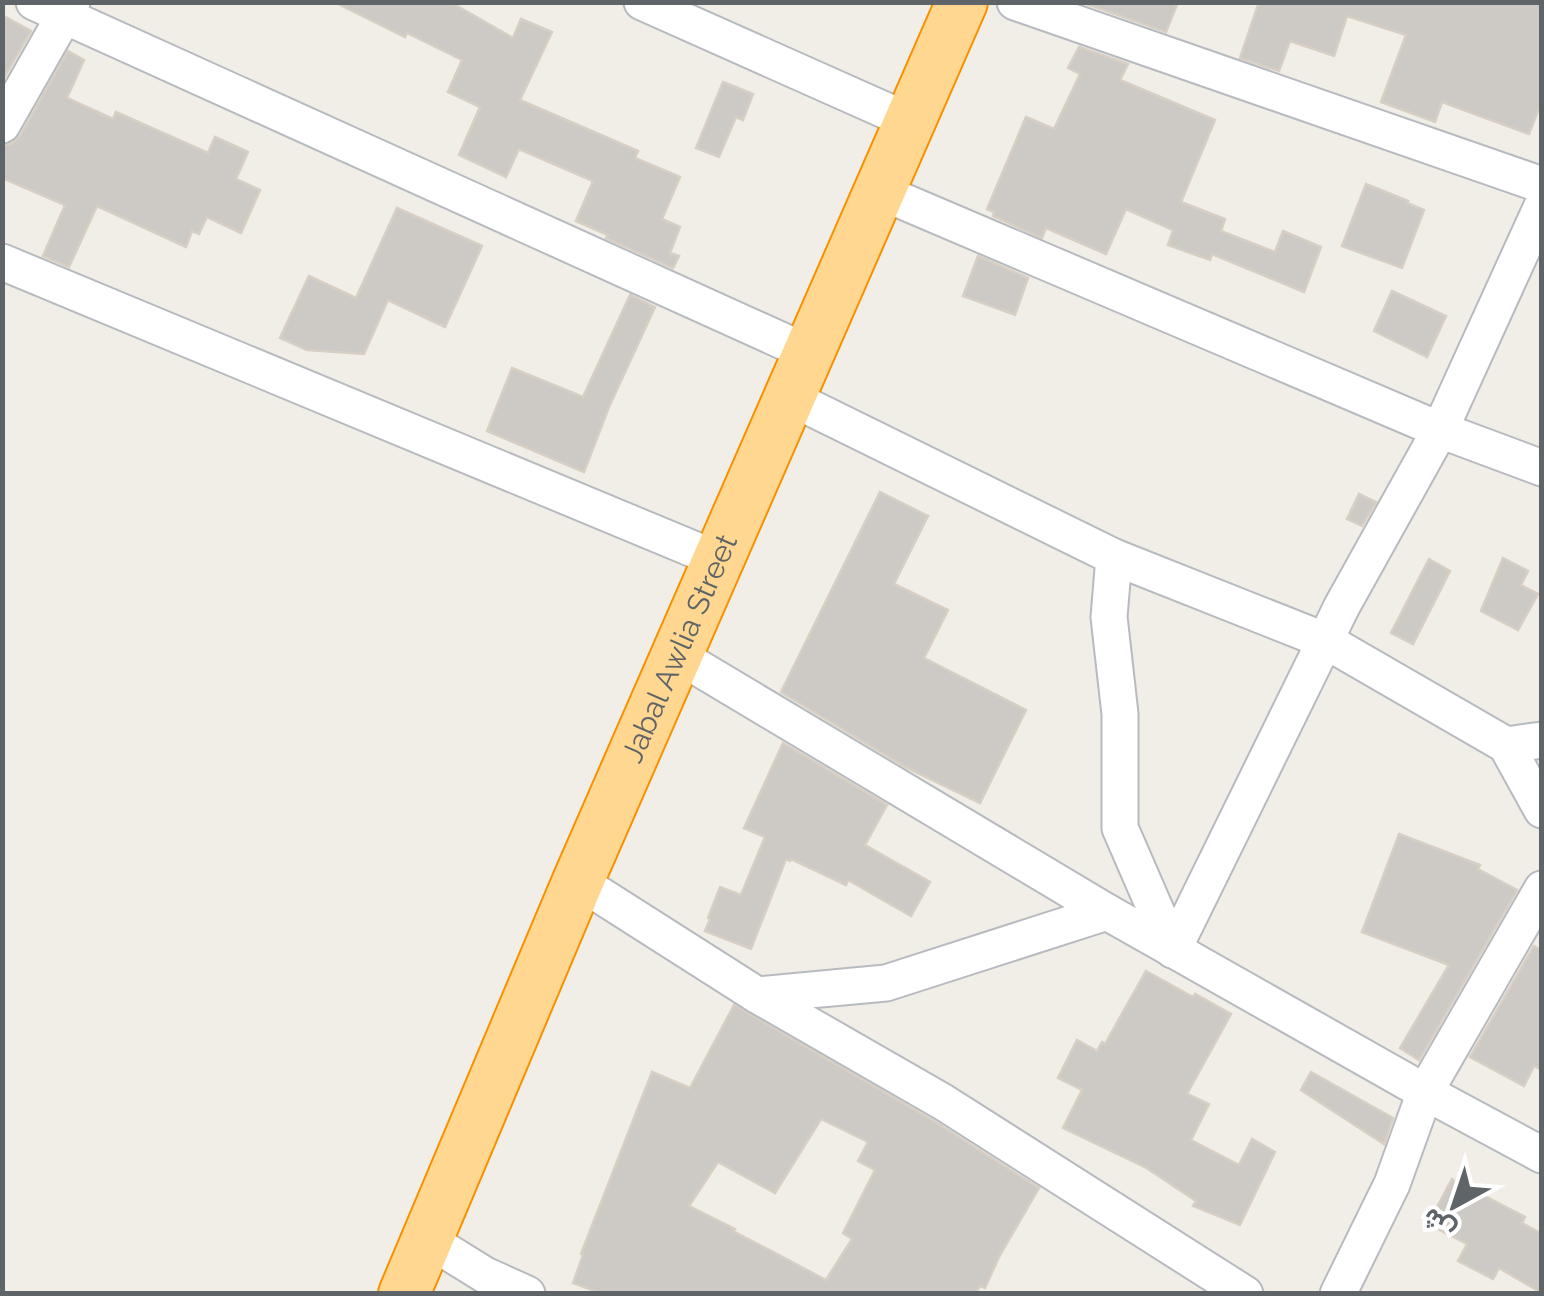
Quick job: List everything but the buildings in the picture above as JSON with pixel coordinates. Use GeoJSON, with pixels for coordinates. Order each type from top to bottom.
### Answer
{"type":"FeatureCollection","features":[{"type":"Feature","properties":{"kind":"highway","name":"Jabal Awlia Street"},"geometry":{"type":"LineString","coordinates":[[404,1294],[578,881],[962,2]]}},
{"type":"Feature","properties":{"kind":"street"},"geometry":{"type":"LineString","coordinates":[[642,2],[908,122]]}},
{"type":"Feature","properties":{"kind":"street"},"geometry":{"type":"LineString","coordinates":[[1015,2],[1542,185]]}},
{"type":"Feature","properties":{"kind":"street"},"geometry":{"type":"LineString","coordinates":[[2,125],[57,7],[799,375],[1114,558],[1326,641],[1506,745],[1542,760]]}},
{"type":"Feature","properties":{"kind":"street"},"geometry":{"type":"LineString","coordinates":[[879,192],[1440,430],[1542,468]]}},
{"type":"Feature","properties":{"kind":"street"},"geometry":{"type":"LineString","coordinates":[[1173,950],[1342,606],[1440,430],[1542,206]]}},
{"type":"Feature","properties":{"kind":"street"},"geometry":{"type":"LineString","coordinates":[[2,262],[718,559]]}},
{"type":"Feature","properties":{"kind":"street"},"geometry":{"type":"LineString","coordinates":[[1114,558],[1109,617],[1120,714],[1120,828],[1173,950]]}},
{"type":"Feature","properties":{"kind":"street"},"geometry":{"type":"LineString","coordinates":[[677,655],[1107,912],[1541,1153]]}},
{"type":"Feature","properties":{"kind":"street"},"geometry":{"type":"LineString","coordinates":[[1506,745],[1542,740]]}},
{"type":"Feature","properties":{"kind":"street"},"geometry":{"type":"LineString","coordinates":[[1506,745],[1542,810]]}},
{"type":"Feature","properties":{"kind":"street"},"geometry":{"type":"LineString","coordinates":[[578,881],[757,995],[942,1102],[1245,1294]]}},
{"type":"Feature","properties":{"kind":"street"},"geometry":{"type":"LineString","coordinates":[[1338,1294],[1392,1184],[1425,1092],[1542,889]]}},
{"type":"Feature","properties":{"kind":"street"},"geometry":{"type":"LineString","coordinates":[[757,995],[886,983],[1107,912]]}},
{"type":"Feature","properties":{"kind":"street"},"geometry":{"type":"LineString","coordinates":[[427,1239],[484,1284],[527,1294]]}}]}
